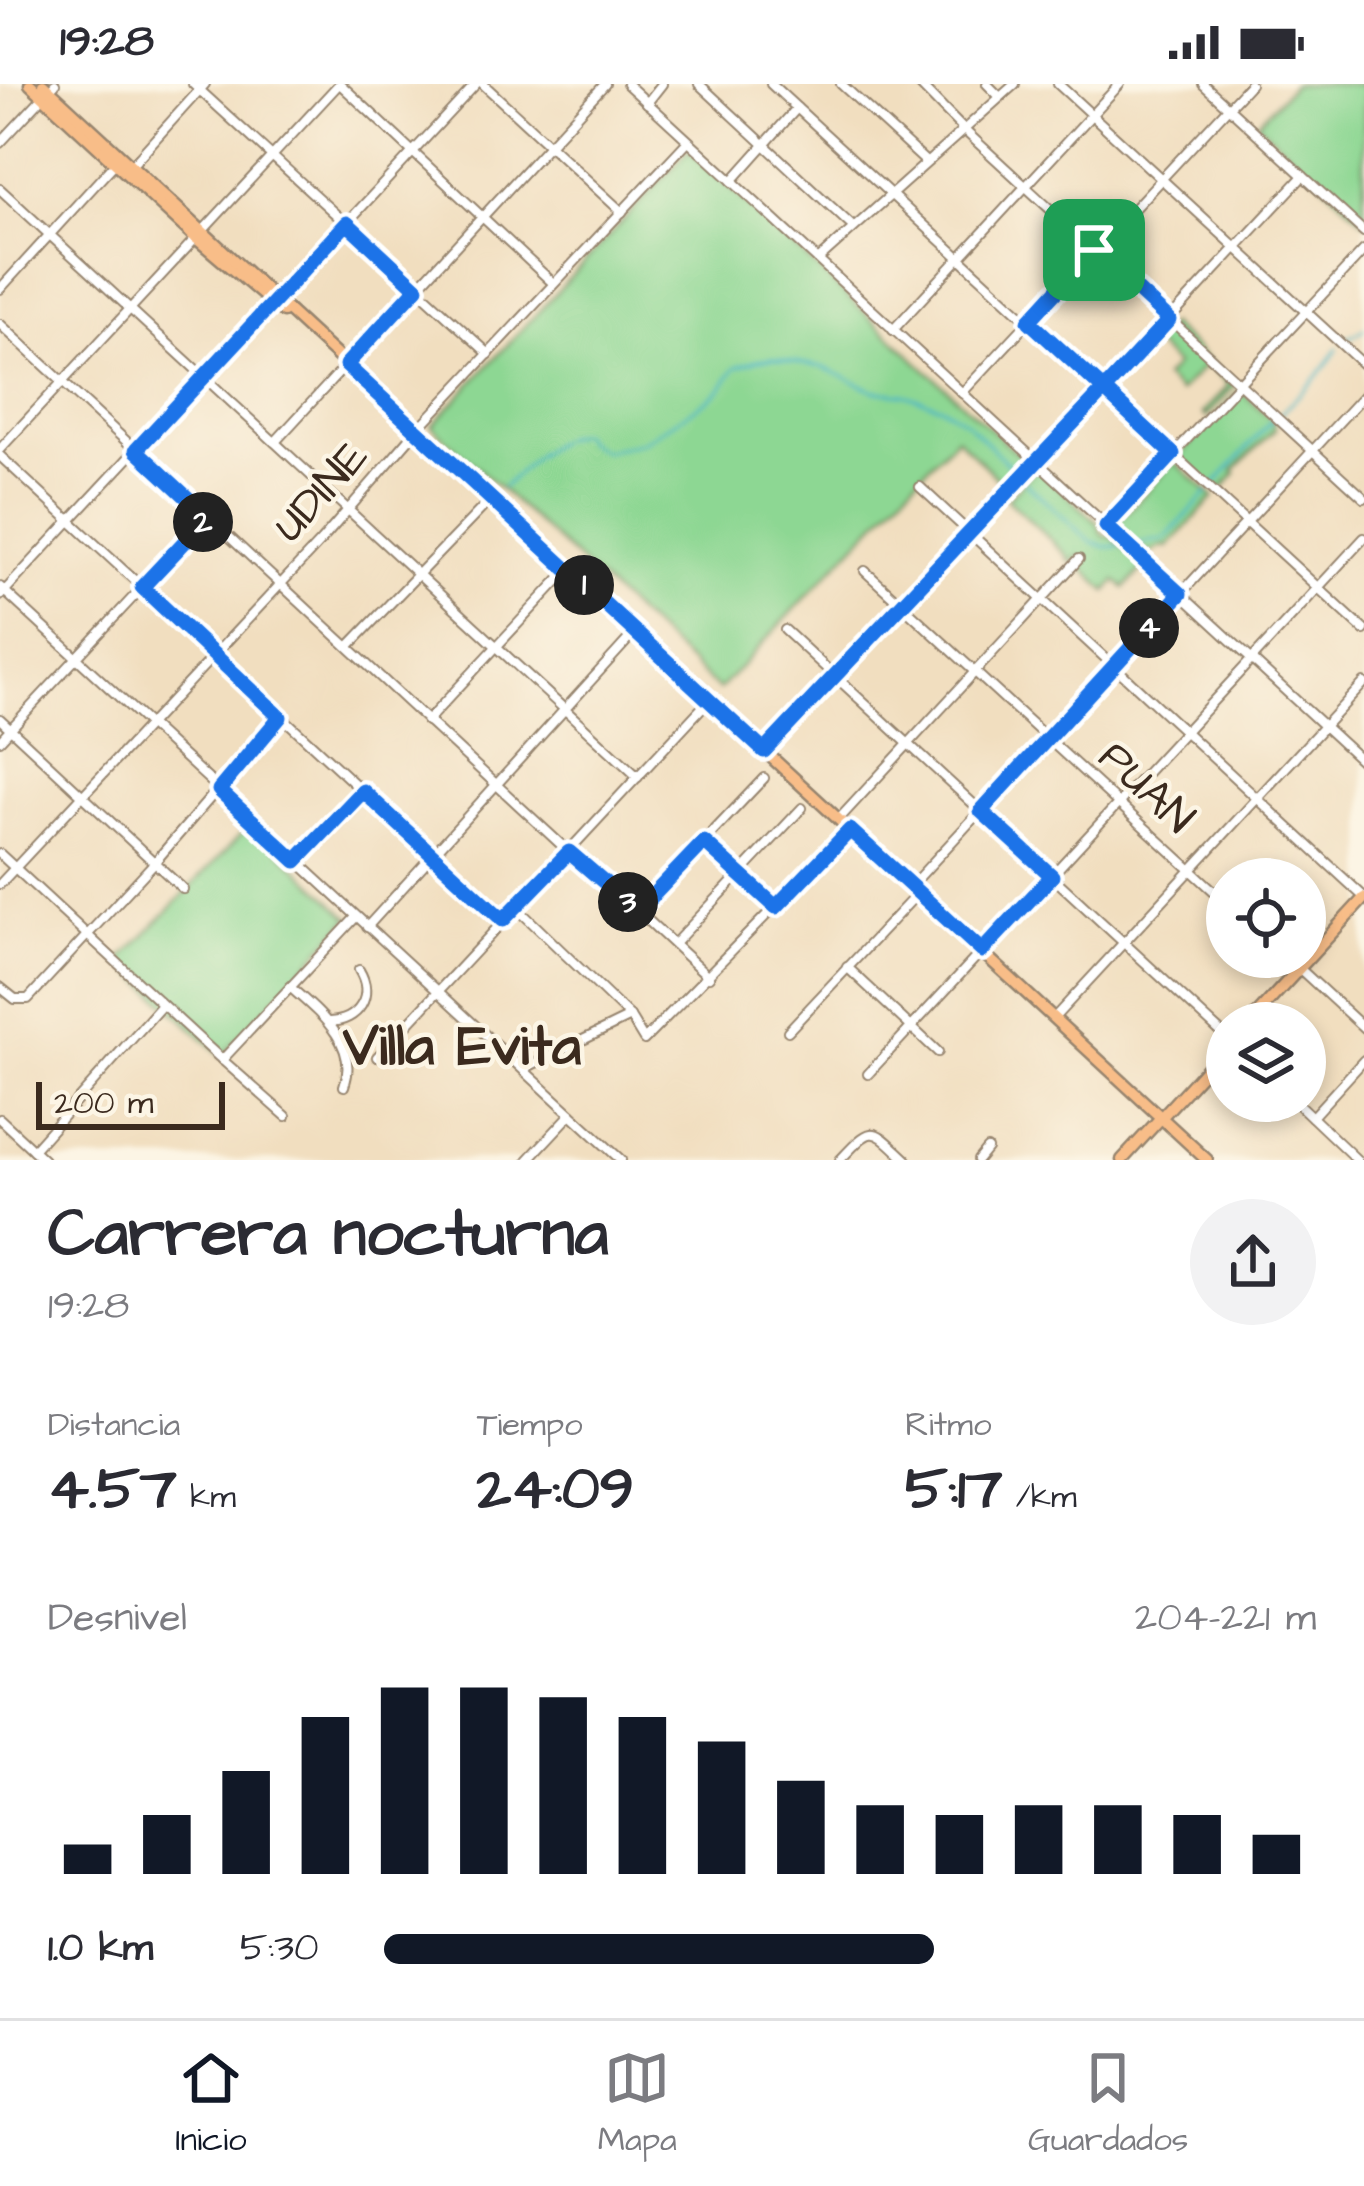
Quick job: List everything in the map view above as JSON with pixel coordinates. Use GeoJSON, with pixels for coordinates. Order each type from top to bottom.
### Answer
{"type":"FeatureCollection","features":[{"type":"Feature","properties":{"kind":"main road"},"geometry":{"type":"LineString","coordinates":[[30,84],[48,89],[123,164],[1207,1160]]}},
{"type":"Feature","properties":{"kind":"main road"},"geometry":{"type":"LineString","coordinates":[[1326,939],[1364,897]]}},
{"type":"Feature","properties":{"kind":"main road"},"geometry":{"type":"LineString","coordinates":[[1268,1002],[1290,978]]}},
{"type":"Feature","properties":{"kind":"main road"},"geometry":{"type":"LineString","coordinates":[[1122,1160],[1206,1066]]}},
{"type":"Feature","properties":{"kind":"street"},"geometry":{"type":"LineString","coordinates":[[503,920],[0,453],[339,84],[553,284]]}},
{"type":"Feature","properties":{"kind":"street"},"geometry":{"type":"LineString","coordinates":[[621,1160],[2,591],[480,84],[622,212]]}},
{"type":"Feature","properties":{"kind":"street"},"geometry":{"type":"LineString","coordinates":[[275,442],[604,84]]}},
{"type":"Feature","properties":{"kind":"street"},"geometry":{"type":"LineString","coordinates":[[627,84],[1364,763]]}},
{"type":"Feature","properties":{"kind":"street"},"geometry":{"type":"LineString","coordinates":[[647,103],[662,84]]}},
{"type":"Feature","properties":{"kind":"street"},"geometry":{"type":"LineString","coordinates":[[699,84],[853,226]]}},
{"type":"Feature","properties":{"kind":"street"},"geometry":{"type":"LineString","coordinates":[[771,84],[1364,630]]}},
{"type":"Feature","properties":{"kind":"street"},"geometry":{"type":"LineString","coordinates":[[841,84],[926,162]]}},
{"type":"Feature","properties":{"kind":"street"},"geometry":{"type":"LineString","coordinates":[[919,84],[1364,498]]}},
{"type":"Feature","properties":{"kind":"street"},"geometry":{"type":"LineString","coordinates":[[986,84],[1000,97]]}},
{"type":"Feature","properties":{"kind":"street"},"geometry":{"type":"LineString","coordinates":[[818,260],[1015,84]]}},
{"type":"Feature","properties":{"kind":"street"},"geometry":{"type":"LineString","coordinates":[[1058,84],[1364,365]]}},
{"type":"Feature","properties":{"kind":"street"},"geometry":{"type":"LineString","coordinates":[[893,329],[1120,84]]}},
{"type":"Feature","properties":{"kind":"street"},"geometry":{"type":"LineString","coordinates":[[1203,84],[1364,232]]}},
{"type":"Feature","properties":{"kind":"street"},"geometry":{"type":"LineString","coordinates":[[962,393],[1250,84]]}},
{"type":"Feature","properties":{"kind":"street"},"geometry":{"type":"LineString","coordinates":[[0,289],[199,86],[489,355]]}},
{"type":"Feature","properties":{"kind":"street"},"geometry":{"type":"LineString","coordinates":[[0,143],[48,89]]}},
{"type":"Feature","properties":{"kind":"street"},"geometry":{"type":"LineString","coordinates":[[732,181],[797,108]]}},
{"type":"Feature","properties":{"kind":"street","name":"UDINE"},"geometry":{"type":"LineString","coordinates":[[0,884],[688,141]]}},
{"type":"Feature","properties":{"kind":"street"},"geometry":{"type":"LineString","coordinates":[[764,751],[1304,176]]}},
{"type":"Feature","properties":{"kind":"street"},"geometry":{"type":"LineString","coordinates":[[0,189],[638,777]]}},
{"type":"Feature","properties":{"kind":"street"},"geometry":{"type":"LineString","coordinates":[[1106,526],[1364,250]]}},
{"type":"Feature","properties":{"kind":"street"},"geometry":{"type":"LineString","coordinates":[[0,324],[709,977]]}},
{"type":"Feature","properties":{"kind":"street"},"geometry":{"type":"LineString","coordinates":[[788,1031],[981,811],[1364,395]]}},
{"type":"Feature","properties":{"kind":"street"},"geometry":{"type":"LineString","coordinates":[[920,487],[1364,897]]}},
{"type":"Feature","properties":{"kind":"street"},"geometry":{"type":"LineString","coordinates":[[349,646],[490,499]]}},
{"type":"Feature","properties":{"kind":"street"},"geometry":{"type":"LineString","coordinates":[[0,740],[208,517]]}},
{"type":"Feature","properties":{"kind":"street"},"geometry":{"type":"LineString","coordinates":[[868,1074],[1364,538]]}},
{"type":"Feature","properties":{"kind":"street"},"geometry":{"type":"LineString","coordinates":[[838,819],[1079,559]]}},
{"type":"Feature","properties":{"kind":"street"},"geometry":{"type":"LineString","coordinates":[[428,721],[568,570]]}},
{"type":"Feature","properties":{"kind":"street","name":"PUAN"},"geometry":{"type":"LineString","coordinates":[[865,571],[1206,884]]}},
{"type":"Feature","properties":{"kind":"street"},"geometry":{"type":"LineString","coordinates":[[785,630],[1206,1022]]}},
{"type":"Feature","properties":{"kind":"street"},"geometry":{"type":"LineString","coordinates":[[367,927],[635,632]]}},
{"type":"Feature","properties":{"kind":"street"},"geometry":{"type":"LineString","coordinates":[[1054,1018],[1364,683]]}},
{"type":"Feature","properties":{"kind":"street"},"geometry":{"type":"LineString","coordinates":[[377,1058],[709,700]]}},
{"type":"Feature","properties":{"kind":"street"},"geometry":{"type":"LineString","coordinates":[[0,987],[15,999],[28,999],[280,717]]}},
{"type":"Feature","properties":{"kind":"street"},"geometry":{"type":"LineString","coordinates":[[0,719],[183,890]]}},
{"type":"Feature","properties":{"kind":"street"},"geometry":{"type":"LineString","coordinates":[[638,911],[764,778]]}},
{"type":"Feature","properties":{"kind":"street"},"geometry":{"type":"LineString","coordinates":[[296,861],[363,791]]}},
{"type":"Feature","properties":{"kind":"street"},"geometry":{"type":"LineString","coordinates":[[674,944],[802,808]]}},
{"type":"Feature","properties":{"kind":"street"},"geometry":{"type":"LineString","coordinates":[[516,907],[630,1017],[644,1040],[850,830]]}},
{"type":"Feature","properties":{"kind":"street"},"geometry":{"type":"LineString","coordinates":[[704,842],[776,907]]}},
{"type":"Feature","properties":{"kind":"street"},"geometry":{"type":"LineString","coordinates":[[0,854],[286,1116]]}},
{"type":"Feature","properties":{"kind":"street"},"geometry":{"type":"LineString","coordinates":[[222,1060],[356,917]]}},
{"type":"Feature","properties":{"kind":"street"},"geometry":{"type":"LineString","coordinates":[[847,967],[938,1052]]}},
{"type":"Feature","properties":{"kind":"street"},"geometry":{"type":"LineString","coordinates":[[328,1021],[340,1021],[359,1010],[367,987],[359,970]]}},
{"type":"Feature","properties":{"kind":"street"},"geometry":{"type":"LineString","coordinates":[[1310,978],[1364,1028]]}},
{"type":"Feature","properties":{"kind":"street"},"geometry":{"type":"LineString","coordinates":[[290,987],[328,1021],[346,1053],[344,1086]]}},
{"type":"Feature","properties":{"kind":"street"},"geometry":{"type":"LineString","coordinates":[[34,1150],[163,1005]]}},
{"type":"Feature","properties":{"kind":"street"},"geometry":{"type":"LineString","coordinates":[[522,1069],[630,1017]]}},
{"type":"Feature","properties":{"kind":"street"},"geometry":{"type":"LineString","coordinates":[[1326,1102],[1364,1060]]}},
{"type":"Feature","properties":{"kind":"street"},"geometry":{"type":"LineString","coordinates":[[528,1160],[572,1114]]}},
{"type":"Feature","properties":{"kind":"street"},"geometry":{"type":"LineString","coordinates":[[0,1119],[44,1160]]}},
{"type":"Feature","properties":{"kind":"street"},"geometry":{"type":"LineString","coordinates":[[1317,1122],[1358,1160]]}},
{"type":"Feature","properties":{"kind":"street"},"geometry":{"type":"LineString","coordinates":[[840,1160],[864,1134],[872,1132],[908,1160]]}},
{"type":"Feature","properties":{"kind":"street"},"geometry":{"type":"LineString","coordinates":[[978,1160],[988,1149]]}},
{"type":"Feature","properties":{"kind":"green space"},"geometry":{"type":"Polygon","coordinates":[[[1293,84],[1364,84],[1364,221],[1257,123],[1293,84]]]}},
{"type":"Feature","properties":{"kind":"green space"},"geometry":{"type":"Polygon","coordinates":[[[689,150],[1025,461],[1003,484],[956,437],[719,690],[432,426],[689,150]]]}},
{"type":"Feature","properties":{"kind":"green space"},"geometry":{"type":"Polygon","coordinates":[[[1169,325],[1233,383],[1206,417],[1203,413],[1227,383],[1206,364],[1179,392],[1164,378],[1175,365],[1151,342],[1169,325]]]}},
{"type":"Feature","properties":{"kind":"green space"},"geometry":{"type":"Polygon","coordinates":[[[1238,392],[1273,421],[1275,429],[1221,490],[1179,457],[1238,392]]]}},
{"type":"Feature","properties":{"kind":"green space"},"geometry":{"type":"Polygon","coordinates":[[[1173,463],[1214,497],[1167,548],[1149,553],[1116,524],[1173,463]]]}},
{"type":"Feature","properties":{"kind":"green space"},"geometry":{"type":"Polygon","coordinates":[[[1034,470],[1040,470],[1099,524],[1104,536],[1111,536],[1145,567],[1125,588],[1116,581],[1107,591],[1079,565],[1083,559],[1069,560],[1007,499],[1034,470]]]}},
{"type":"Feature","properties":{"kind":"green space"},"geometry":{"type":"Polygon","coordinates":[[[251,824],[350,918],[222,1056],[120,961],[251,824]]]}},
{"type":"Feature","properties":{"kind":"waterway"},"geometry":{"type":"LineString","coordinates":[[1345,340],[1364,329]]}},
{"type":"Feature","properties":{"kind":"waterway"},"geometry":{"type":"LineString","coordinates":[[1280,414],[1338,349]]}},
{"type":"Feature","properties":{"kind":"waterway"},"geometry":{"type":"LineString","coordinates":[[503,487],[538,454],[568,436],[579,433],[604,451],[642,442],[708,400],[736,367],[773,358],[822,367],[875,391],[941,406],[966,422],[1019,475]]}},
{"type":"Feature","properties":{"kind":"waterway"},"geometry":{"type":"LineString","coordinates":[[1214,485],[1272,420]]}},
{"type":"Feature","properties":{"kind":"waterway"},"geometry":{"type":"LineString","coordinates":[[1025,482],[1091,542],[1119,546]]}},
{"type":"Feature","properties":{"kind":"waterway"},"geometry":{"type":"LineString","coordinates":[[1134,544],[1165,539],[1207,493]]}},
{"type":"Feature","properties":{"kind":"district","name":"Villa Evita"},"geometry":{"type":"Point","coordinates":[462,1044]}},
{"type":"Feature","properties":{"kind":"route"},"geometry":{"type":"LineString","coordinates":[[1094,250],[1029,321],[1104,390],[764,751],[346,365],[417,288],[347,223],[136,450],[208,517],[142,587],[280,717],[219,790],[296,861],[363,791],[503,920],[569,852],[638,911],[704,842],[776,907],[850,830],[982,951],[1052,876],[981,811],[1180,594],[1106,526],[1173,454],[1104,390],[1169,320],[1094,250]]}}]}
